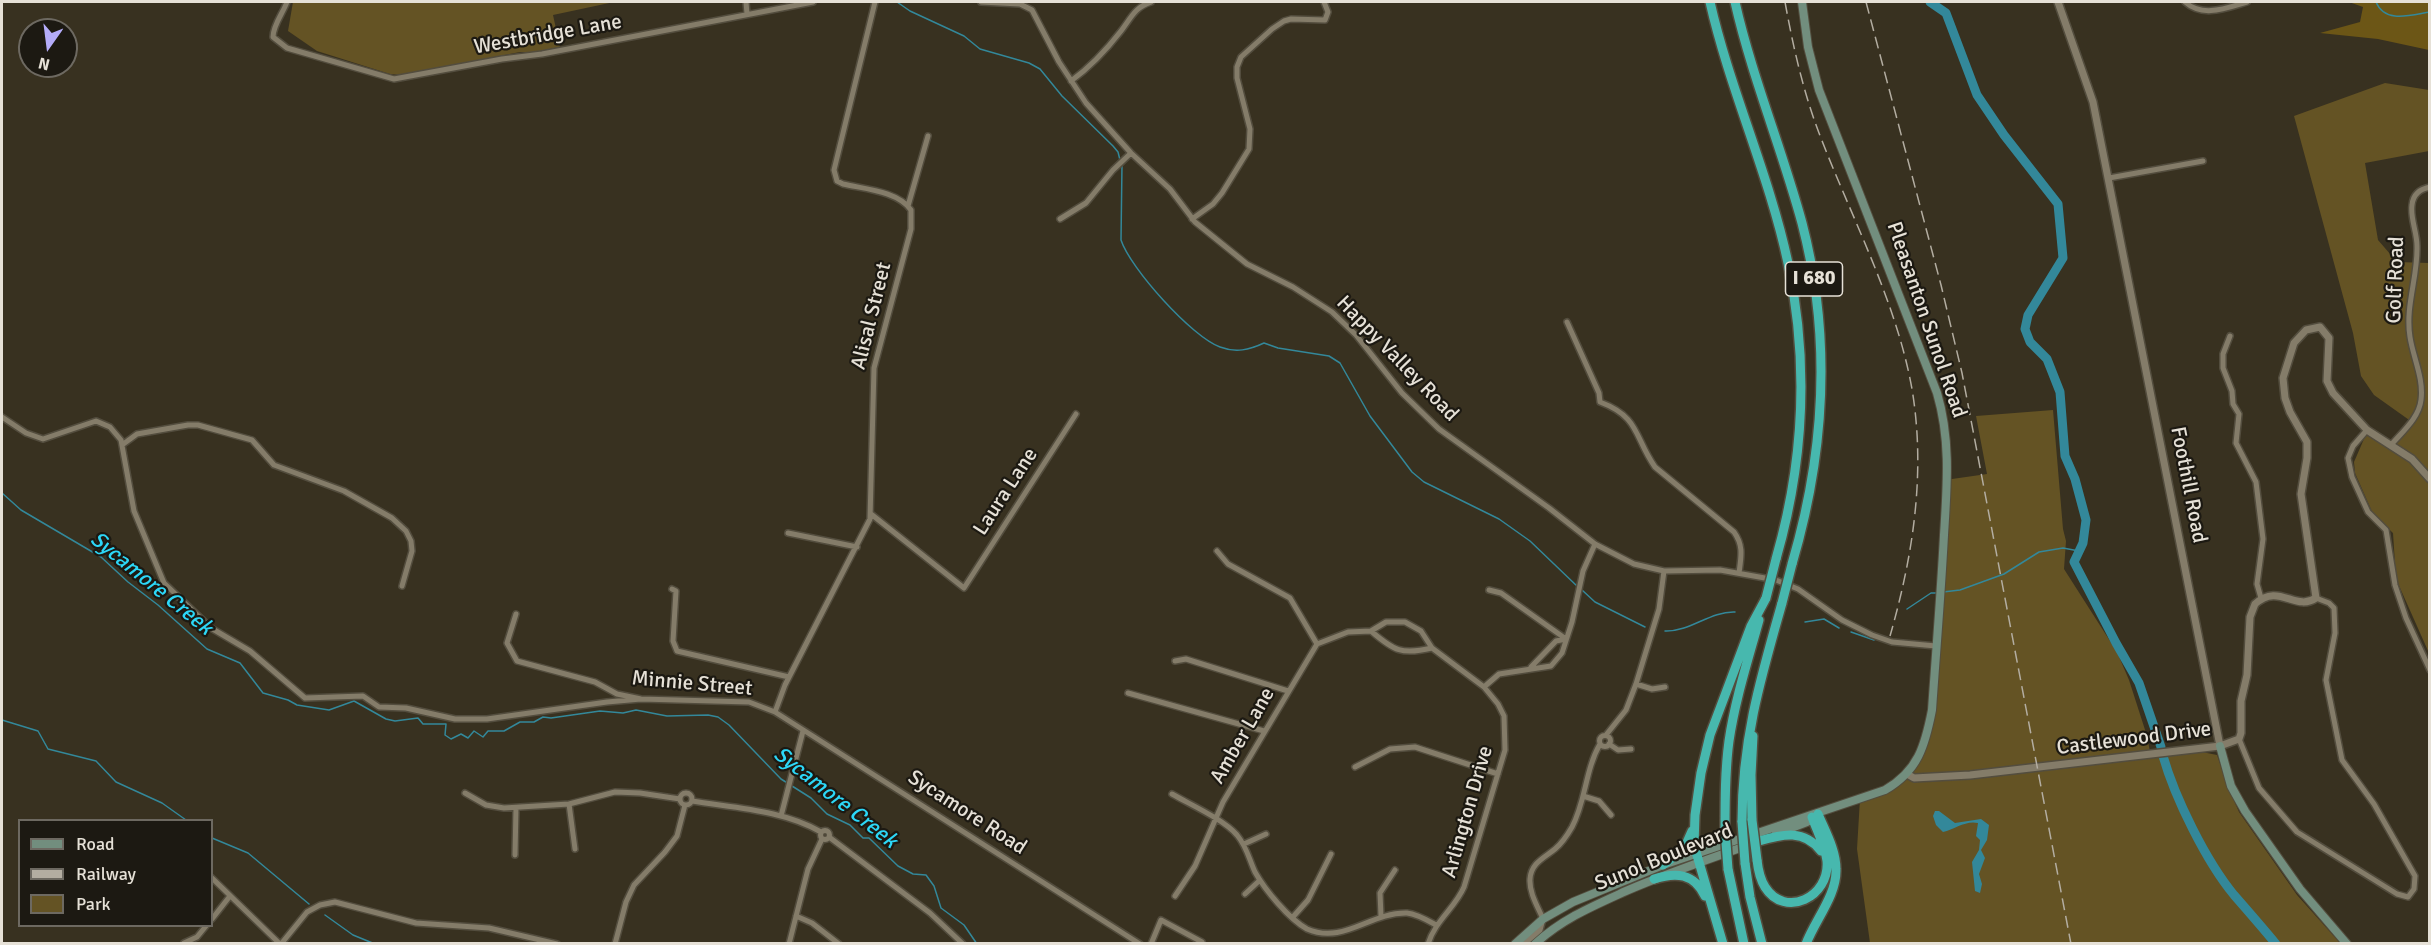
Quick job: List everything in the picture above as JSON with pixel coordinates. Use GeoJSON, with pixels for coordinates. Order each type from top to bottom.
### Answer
{"type":"FeatureCollection","features":[{"type":"Feature","properties":{"kind":"highway","name":"I 680"},"geometry":{"type":"LineString","coordinates":[[1710,2],[1779,228],[1794,295],[1801,361],[1801,428],[1792,494],[1766,598],[1742,679],[1731,730],[1726,771],[1725,829],[1728,869],[1744,944]]}},
{"type":"Feature","properties":{"kind":"highway","name":"I 680"},"geometry":{"type":"LineString","coordinates":[[1735,2],[1751,62],[1802,222],[1821,327],[1822,395],[1818,451],[1810,497],[1758,685],[1746,744],[1742,822],[1745,863],[1749,897],[1762,944]]}},
{"type":"Feature","properties":{"kind":"highway"},"geometry":{"type":"LineString","coordinates":[[1663,865],[1677,856],[1688,843],[1705,754],[1717,714],[1751,626],[1766,598]]}},
{"type":"Feature","properties":{"kind":"highway"},"geometry":{"type":"LineString","coordinates":[[1758,685],[1751,775],[1752,820],[1757,860],[1766,889],[1780,900],[1803,901],[1819,890],[1824,881],[1827,861],[1815,816]]}},
{"type":"Feature","properties":{"kind":"highway"},"geometry":{"type":"LineString","coordinates":[[1699,788],[1694,836],[1723,944]]}},
{"type":"Feature","properties":{"kind":"highway"},"geometry":{"type":"LineString","coordinates":[[1806,944],[1833,888],[1836,869],[1832,848],[1815,816]]}},
{"type":"Feature","properties":{"kind":"highway"},"geometry":{"type":"LineString","coordinates":[[1759,841],[1779,835],[1798,834],[1816,844],[1827,861]]}},
{"type":"Feature","properties":{"kind":"highway"},"geometry":{"type":"LineString","coordinates":[[1654,879],[1670,874],[1688,877],[1702,890],[1711,906]]}},
{"type":"Feature","properties":{"kind":"main road","name":"Pleasanton Sunol Road"},"geometry":{"type":"LineString","coordinates":[[1802,2],[1808,47],[1819,90],[1878,237],[1942,411],[1947,439],[1948,467],[1939,610],[1928,730],[1917,760],[1907,774],[1885,790],[1815,816]]}},
{"type":"Feature","properties":{"kind":"main road","name":"Foothill Road"},"geometry":{"type":"LineString","coordinates":[[2220,746],[2231,786],[2245,811],[2300,889],[2347,944]]}},
{"type":"Feature","properties":{"kind":"main road","name":"Sunol Boulevard"},"geometry":{"type":"LineString","coordinates":[[1515,944],[1543,918],[1573,902],[1663,865],[1699,858],[1759,841],[1808,822],[1815,816]]}},
{"type":"Feature","properties":{"kind":"main road","name":"Sunol Boulevard"},"geometry":{"type":"LineString","coordinates":[[1535,944],[1550,930],[1579,912],[1699,858],[1815,816]]}},
{"type":"Feature","properties":{"kind":"street","name":"Westbridge Lane"},"geometry":{"type":"LineString","coordinates":[[287,2],[282,16],[273,29],[273,37],[287,48],[394,79],[542,54],[813,2]]}},
{"type":"Feature","properties":{"kind":"street"},"geometry":{"type":"LineString","coordinates":[[747,2],[747,14]]}},
{"type":"Feature","properties":{"kind":"street"},"geometry":{"type":"LineString","coordinates":[[875,2],[834,170],[837,181],[843,184],[891,195],[908,206]]}},
{"type":"Feature","properties":{"kind":"street","name":"Happy Valley Road"},"geometry":{"type":"LineString","coordinates":[[981,2],[1020,4],[1032,10],[1071,81],[1097,117],[1170,189],[1192,219],[1247,264],[1293,287],[1332,312],[1356,335],[1402,393],[1439,429],[1595,544],[1634,564],[1664,572],[1704,570],[1776,580],[1798,588],[1842,620],[1872,635],[1892,642],[1936,646]]}},
{"type":"Feature","properties":{"kind":"street"},"geometry":{"type":"LineString","coordinates":[[1071,81],[1099,56],[1121,31],[1133,12],[1141,5],[1151,2]]}},
{"type":"Feature","properties":{"kind":"street"},"geometry":{"type":"LineString","coordinates":[[1192,219],[1213,204],[1222,193],[1249,149],[1250,129],[1237,78],[1237,67],[1241,57],[1284,21],[1290,19],[1325,20],[1329,14],[1325,5],[1317,2]]}},
{"type":"Feature","properties":{"kind":"street"},"geometry":{"type":"LineString","coordinates":[[2185,2],[2193,9],[2205,11],[2247,2]]}},
{"type":"Feature","properties":{"kind":"street","name":"Foothill Road"},"geometry":{"type":"LineString","coordinates":[[2061,3],[2093,102],[2220,746]]}},
{"type":"Feature","properties":{"kind":"street","name":"Alisal Street"},"geometry":{"type":"LineString","coordinates":[[775,712],[789,677],[857,547],[871,514],[874,368],[911,229],[912,218],[908,206],[928,136]]}},
{"type":"Feature","properties":{"kind":"street"},"geometry":{"type":"LineString","coordinates":[[1060,219],[1086,203],[1131,153]]}},
{"type":"Feature","properties":{"kind":"street"},"geometry":{"type":"LineString","coordinates":[[2109,178],[2203,160]]}},
{"type":"Feature","properties":{"kind":"street","name":"Golf Road"},"geometry":{"type":"LineString","coordinates":[[2391,445],[2417,415],[2421,403],[2421,385],[2410,336],[2408,314],[2417,245],[2412,204],[2422,188],[2430,187]]}},
{"type":"Feature","properties":{"kind":"street"},"geometry":{"type":"LineString","coordinates":[[1567,322],[1599,393],[1600,402],[1618,410],[1633,423],[1646,454],[1655,467],[1734,532],[1739,539],[1742,547],[1738,573]]}},
{"type":"Feature","properties":{"kind":"street"},"geometry":{"type":"LineString","coordinates":[[2316,598],[2301,494],[2307,458],[2307,442],[2290,412],[2285,398],[2283,378],[2294,344],[2306,330],[2316,327],[2326,333],[2330,342],[2327,381],[2341,404],[2367,430],[2412,459],[2430,479]]}},
{"type":"Feature","properties":{"kind":"street"},"geometry":{"type":"LineString","coordinates":[[2230,336],[2223,354],[2223,368],[2232,391],[2233,404],[2239,414],[2236,443],[2256,482],[2263,539],[2257,584],[2261,598],[2281,595],[2308,602],[2316,598],[2329,603],[2334,608],[2335,633],[2325,680],[2342,760],[2374,804],[2415,876],[2414,889],[2408,897],[2397,894],[2297,832],[2259,788],[2239,739]]}},
{"type":"Feature","properties":{"kind":"street","name":"Laura Lane"},"geometry":{"type":"LineString","coordinates":[[871,514],[964,588],[1076,414]]}},
{"type":"Feature","properties":{"kind":"street"},"geometry":{"type":"LineString","coordinates":[[2,417],[26,433],[43,439],[96,421],[110,428],[121,440],[134,511],[164,583],[211,628],[250,651],[305,698],[363,696],[379,707],[406,708],[454,719],[488,719],[641,699]]}},
{"type":"Feature","properties":{"kind":"street"},"geometry":{"type":"LineString","coordinates":[[122,445],[137,434],[188,425],[198,425],[252,440],[274,465],[344,491],[392,518],[406,531],[411,541],[412,551],[402,586]]}},
{"type":"Feature","properties":{"kind":"street"},"geometry":{"type":"LineString","coordinates":[[2367,430],[2353,446],[2348,458],[2352,477],[2368,512],[2386,530],[2395,585],[2406,618],[2430,670]]}},
{"type":"Feature","properties":{"kind":"street"},"geometry":{"type":"LineString","coordinates":[[788,533],[857,547]]}},
{"type":"Feature","properties":{"kind":"street"},"geometry":{"type":"LineString","coordinates":[[1217,551],[1228,564],[1290,598],[1317,644],[1348,632],[1371,631],[1386,622],[1405,622],[1421,631],[1432,648],[1484,687],[1499,674],[1551,666],[1562,653],[1577,601],[1580,581],[1595,544]]}},
{"type":"Feature","properties":{"kind":"street"},"geometry":{"type":"LineString","coordinates":[[1543,918],[1533,896],[1530,879],[1538,860],[1557,848],[1572,828],[1594,755],[1600,744],[1600,737],[1606,735],[1626,710],[1659,609],[1664,572]]}},
{"type":"Feature","properties":{"kind":"street"},"geometry":{"type":"LineString","coordinates":[[672,589],[676,591],[673,641],[677,651],[789,677]]}},
{"type":"Feature","properties":{"kind":"street"},"geometry":{"type":"LineString","coordinates":[[1489,590],[1501,593],[1566,639]]}},
{"type":"Feature","properties":{"kind":"street","name":"Castlewood Drive"},"geometry":{"type":"LineString","coordinates":[[1907,774],[1914,778],[1970,775],[2220,746],[2239,739],[2241,701],[2247,675],[2250,617],[2255,604],[2261,598]]}},
{"type":"Feature","properties":{"kind":"street","name":"Minnie Street"},"geometry":{"type":"LineString","coordinates":[[516,614],[507,643],[517,661],[595,682],[617,694],[641,699],[749,702],[775,712]]}},
{"type":"Feature","properties":{"kind":"street"},"geometry":{"type":"LineString","coordinates":[[1371,631],[1397,651],[1415,652],[1432,648]]}},
{"type":"Feature","properties":{"kind":"street"},"geometry":{"type":"LineString","coordinates":[[1532,668],[1556,641],[1566,639]]}},
{"type":"Feature","properties":{"kind":"street","name":"Amber Lane"},"geometry":{"type":"LineString","coordinates":[[1175,897],[1195,866],[1214,819],[1317,644]]}},
{"type":"Feature","properties":{"kind":"street"},"geometry":{"type":"LineString","coordinates":[[1175,661],[1186,659],[1288,691]]}},
{"type":"Feature","properties":{"kind":"street"},"geometry":{"type":"LineString","coordinates":[[1636,684],[1652,689],[1665,687]]}},
{"type":"Feature","properties":{"kind":"street","name":"Arlington Drive"},"geometry":{"type":"LineString","coordinates":[[1428,944],[1436,925],[1455,903],[1464,887],[1505,750],[1504,716],[1498,704],[1484,687]]}},
{"type":"Feature","properties":{"kind":"street"},"geometry":{"type":"LineString","coordinates":[[1128,693],[1264,731]]}},
{"type":"Feature","properties":{"kind":"street","name":"Sycamore Road"},"geometry":{"type":"LineString","coordinates":[[775,712],[878,775],[1140,944]]}},
{"type":"Feature","properties":{"kind":"street"},"geometry":{"type":"LineString","coordinates":[[781,816],[803,731]]}},
{"type":"Feature","properties":{"kind":"street"},"geometry":{"type":"LineString","coordinates":[[1606,735],[1610,739],[1609,744]]}},
{"type":"Feature","properties":{"kind":"street"},"geometry":{"type":"LineString","coordinates":[[1600,744],[1604,747],[1609,744]]}},
{"type":"Feature","properties":{"kind":"street"},"geometry":{"type":"LineString","coordinates":[[1609,744],[1618,750],[1631,749]]}},
{"type":"Feature","properties":{"kind":"street"},"geometry":{"type":"LineString","coordinates":[[1355,767],[1390,749],[1415,747],[1498,774]]}},
{"type":"Feature","properties":{"kind":"street"},"geometry":{"type":"LineString","coordinates":[[465,794],[486,805],[516,808],[568,804],[602,793],[615,792],[680,799],[685,805]]}},
{"type":"Feature","properties":{"kind":"street"},"geometry":{"type":"LineString","coordinates":[[680,799],[682,795],[687,794],[691,795],[692,801]]}},
{"type":"Feature","properties":{"kind":"street"},"geometry":{"type":"LineString","coordinates":[[1172,794],[1232,830],[1244,844],[1260,880],[1292,918],[1306,929],[1333,935],[1358,929],[1381,916],[1407,913],[1436,925]]}},
{"type":"Feature","properties":{"kind":"street"},"geometry":{"type":"LineString","coordinates":[[1583,796],[1599,801],[1611,815]]}},
{"type":"Feature","properties":{"kind":"street"},"geometry":{"type":"LineString","coordinates":[[685,805],[692,801],[781,816],[807,825],[826,840],[829,837],[930,913],[963,944]]}},
{"type":"Feature","properties":{"kind":"street"},"geometry":{"type":"LineString","coordinates":[[568,804],[575,849]]}},
{"type":"Feature","properties":{"kind":"street"},"geometry":{"type":"LineString","coordinates":[[615,944],[626,902],[634,885],[672,844],[680,828],[685,805]]}},
{"type":"Feature","properties":{"kind":"street"},"geometry":{"type":"LineString","coordinates":[[515,855],[516,808]]}},
{"type":"Feature","properties":{"kind":"street"},"geometry":{"type":"LineString","coordinates":[[1244,844],[1266,834]]}},
{"type":"Feature","properties":{"kind":"street"},"geometry":{"type":"LineString","coordinates":[[789,944],[808,869],[822,835]]}},
{"type":"Feature","properties":{"kind":"street"},"geometry":{"type":"LineString","coordinates":[[1292,918],[1308,900],[1331,854]]}},
{"type":"Feature","properties":{"kind":"street"},"geometry":{"type":"LineString","coordinates":[[1381,916],[1380,893],[1395,870]]}},
{"type":"Feature","properties":{"kind":"street"},"geometry":{"type":"LineString","coordinates":[[213,879],[280,944],[307,912],[320,905],[335,902],[416,923],[489,928],[557,944]]}},
{"type":"Feature","properties":{"kind":"street"},"geometry":{"type":"LineString","coordinates":[[1245,894],[1260,880]]}},
{"type":"Feature","properties":{"kind":"street"},"geometry":{"type":"LineString","coordinates":[[213,918],[230,896]]}},
{"type":"Feature","properties":{"kind":"street"},"geometry":{"type":"LineString","coordinates":[[796,916],[812,923],[838,944]]}},
{"type":"Feature","properties":{"kind":"street","name":"Sunol Boulevard"},"geometry":{"type":"LineString","coordinates":[[1524,944],[1540,930],[1543,918]]}},
{"type":"Feature","properties":{"kind":"street"},"geometry":{"type":"LineString","coordinates":[[1151,944],[1161,920],[1202,942]]}},
{"type":"Feature","properties":{"kind":"street"},"geometry":{"type":"LineString","coordinates":[[184,943],[196,937],[205,927]]}},
{"type":"Feature","properties":{"kind":"green space"},"geometry":{"type":"Polygon","coordinates":[[[293,2],[614,2],[553,15],[560,47],[535,52],[520,52],[402,75],[390,74],[317,51],[288,31],[293,2]]]}},
{"type":"Feature","properties":{"kind":"green space"},"geometry":{"type":"Polygon","coordinates":[[[2385,83],[2429,90],[2429,151],[2365,163],[2378,240],[2397,262],[2429,263],[2429,653],[2396,579],[2393,533],[2373,514],[2355,473],[2354,462],[2367,432],[2392,449],[2412,422],[2374,395],[2361,376],[2353,333],[2294,116],[2385,83]]]}},
{"type":"Feature","properties":{"kind":"green space"},"geometry":{"type":"Polygon","coordinates":[[[2053,410],[2063,529],[2066,541],[2064,569],[2117,652],[2129,680],[2147,736],[2151,757],[2202,752],[2217,755],[2239,812],[2297,895],[2340,943],[1870,943],[1857,849],[1860,799],[1887,786],[1909,768],[1924,734],[1933,668],[1945,480],[1987,474],[1976,416],[2053,410]]]}},
{"type":"Feature","properties":{"kind":"shaded area"},"geometry":{"type":"Polygon","coordinates":[[[2349,2],[2429,2],[2429,50],[2378,39],[2320,33],[2360,22],[2363,7],[2349,2]]]}},
{"type":"Feature","properties":{"kind":"water"},"geometry":{"type":"Polygon","coordinates":[[[1935,811],[1939,811],[1955,823],[1981,819],[1989,825],[1987,840],[1981,850],[1985,858],[1979,874],[1982,884],[1980,893],[1975,891],[1972,862],[1979,850],[1980,840],[1976,836],[1978,823],[1965,824],[1943,832],[1936,825],[1933,816],[1935,811]]]}},
{"type":"Feature","properties":{"kind":"waterway"},"geometry":{"type":"LineString","coordinates":[[897,2],[910,11],[964,36],[980,49],[1029,63],[1040,69],[1062,96],[1113,146],[1120,160]]}},
{"type":"Feature","properties":{"kind":"waterway"},"geometry":{"type":"LineString","coordinates":[[1930,2],[1946,13],[1977,95],[2004,135],[2058,204],[2063,258],[2028,315],[2025,329],[2030,342],[2047,359],[2060,392],[2065,456],[2075,479],[2086,520],[2083,543],[2074,562],[2139,683],[2161,747]]}},
{"type":"Feature","properties":{"kind":"waterway"},"geometry":{"type":"LineString","coordinates":[[2376,2],[2380,9],[2392,16],[2430,12]]}},
{"type":"Feature","properties":{"kind":"waterway"},"geometry":{"type":"LineString","coordinates":[[1122,164],[1121,240],[1136,267],[1149,284],[1194,330],[1208,341],[1226,349],[1242,350],[1264,343],[1278,348],[1329,356],[1340,363],[1370,416],[1412,472],[1424,482],[1499,519],[1530,541],[1578,587]]}},
{"type":"Feature","properties":{"kind":"waterway","name":"Sycamore Creek"},"geometry":{"type":"LineString","coordinates":[[2,493],[21,510],[101,557],[207,649],[240,663],[263,693],[297,705],[329,710],[354,701],[386,719],[395,721],[418,718],[423,724],[446,724],[445,735],[451,739],[461,734],[468,738],[474,731],[483,737],[488,731],[504,731],[520,722],[534,722],[543,717],[551,718],[600,711],[623,713],[636,710],[667,716],[708,715],[718,717],[729,725],[781,779],[811,798],[827,814],[850,825],[863,838],[869,838],[898,866],[913,874],[926,875],[934,886],[941,908],[964,925],[977,944]]}},
{"type":"Feature","properties":{"kind":"waterway"},"geometry":{"type":"LineString","coordinates":[[1943,592],[1960,590],[2004,574],[2039,552],[2063,548],[2079,551]]}},
{"type":"Feature","properties":{"kind":"waterway"},"geometry":{"type":"LineString","coordinates":[[1582,590],[1595,602],[1645,627]]}},
{"type":"Feature","properties":{"kind":"waterway"},"geometry":{"type":"LineString","coordinates":[[1907,609],[1931,593],[1938,593]]}},
{"type":"Feature","properties":{"kind":"waterway"},"geometry":{"type":"LineString","coordinates":[[1665,631],[1683,628],[1717,615],[1735,612]]}},
{"type":"Feature","properties":{"kind":"waterway"},"geometry":{"type":"LineString","coordinates":[[1805,622],[1824,619],[1839,628]]}},
{"type":"Feature","properties":{"kind":"waterway"},"geometry":{"type":"LineString","coordinates":[[1851,632],[1874,640]]}},
{"type":"Feature","properties":{"kind":"waterway"},"geometry":{"type":"LineString","coordinates":[[2,720],[38,731],[48,749],[96,761],[116,782],[162,803],[185,819]]}},
{"type":"Feature","properties":{"kind":"waterway"},"geometry":{"type":"LineString","coordinates":[[2163,756],[2183,809],[2202,847],[2223,881],[2276,944]]}},
{"type":"Feature","properties":{"kind":"waterway"},"geometry":{"type":"LineString","coordinates":[[213,838],[248,853],[309,904]]}},
{"type":"Feature","properties":{"kind":"waterway"},"geometry":{"type":"LineString","coordinates":[[325,915],[353,935],[375,944]]}},
{"type":"Feature","properties":{"kind":"railway"},"geometry":{"type":"LineString","coordinates":[[1785,2],[1799,68],[1813,117],[1884,291],[1905,356],[1912,389],[1918,452],[1915,514],[1905,575],[1890,636]]}},
{"type":"Feature","properties":{"kind":"railway"},"geometry":{"type":"LineString","coordinates":[[1866,2],[1962,373],[2071,944]]}}]}
